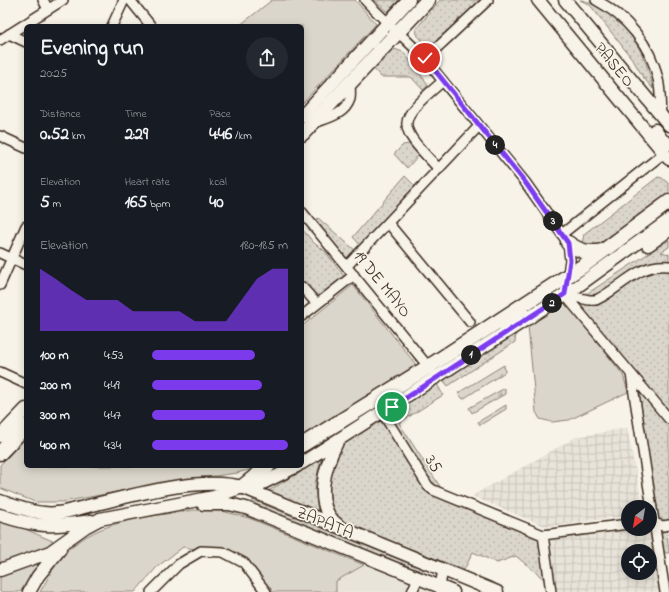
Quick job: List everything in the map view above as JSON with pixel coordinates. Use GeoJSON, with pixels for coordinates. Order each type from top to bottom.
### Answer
{"type":"FeatureCollection","features":[{"type":"Feature","properties":{"kind":"highway"},"geometry":{"type":"LineString","coordinates":[[305,125],[350,83],[392,27],[428,0]]}},
{"type":"Feature","properties":{"kind":"highway"},"geometry":{"type":"LineString","coordinates":[[304,444],[386,394],[433,372],[496,323],[604,251],[669,202]]}},
{"type":"Feature","properties":{"kind":"highway"},"geometry":{"type":"LineString","coordinates":[[565,239],[577,249],[586,252],[604,251]]}},
{"type":"Feature","properties":{"kind":"highway"},"geometry":{"type":"LineString","coordinates":[[496,323],[528,318]]}},
{"type":"Feature","properties":{"kind":"highway"},"geometry":{"type":"LineString","coordinates":[[0,453],[24,428]]}},
{"type":"Feature","properties":{"kind":"highway"},"geometry":{"type":"LineString","coordinates":[[242,487],[266,468]]}},
{"type":"Feature","properties":{"kind":"main road"},"geometry":{"type":"LineString","coordinates":[[305,125],[392,27],[408,0]]}},
{"type":"Feature","properties":{"kind":"main road","name":"PASEO"},"geometry":{"type":"LineString","coordinates":[[538,0],[630,112],[668,152]]}},
{"type":"Feature","properties":{"kind":"main road","name":"PASEO"},"geometry":{"type":"LineString","coordinates":[[565,0],[665,120]]}},
{"type":"Feature","properties":{"kind":"main road"},"geometry":{"type":"LineString","coordinates":[[304,462],[382,412],[433,372],[528,318],[578,286],[669,220]]}},
{"type":"Feature","properties":{"kind":"main road"},"geometry":{"type":"LineString","coordinates":[[578,286],[602,276],[669,230]]}},
{"type":"Feature","properties":{"kind":"main road"},"geometry":{"type":"LineString","coordinates":[[0,436],[24,411]]}},
{"type":"Feature","properties":{"kind":"main road"},"geometry":{"type":"LineString","coordinates":[[337,442],[326,472],[323,494],[326,511],[334,522],[342,528]]}},
{"type":"Feature","properties":{"kind":"main road"},"geometry":{"type":"LineString","coordinates":[[242,487],[263,483],[293,468]]}},
{"type":"Feature","properties":{"kind":"main road","name":"ZAPATA"},"geometry":{"type":"LineString","coordinates":[[0,501],[29,511],[45,514],[69,510],[132,495],[174,488],[215,484],[242,487],[497,592]]}},
{"type":"Feature","properties":{"kind":"main road","name":"ZAPATA"},"geometry":{"type":"LineString","coordinates":[[0,570],[50,552],[64,544],[85,527],[100,519],[139,510],[214,497],[242,487]]}},
{"type":"Feature","properties":{"kind":"main road","name":"ZAPATA"},"geometry":{"type":"LineString","coordinates":[[180,504],[230,504],[246,508],[418,578],[440,589],[453,592]]}},
{"type":"Feature","properties":{"kind":"main road"},"geometry":{"type":"LineString","coordinates":[[0,515],[33,525],[44,526],[60,526],[100,519]]}},
{"type":"Feature","properties":{"kind":"main road"},"geometry":{"type":"LineString","coordinates":[[28,592],[38,576],[64,544]]}},
{"type":"Feature","properties":{"kind":"street"},"geometry":{"type":"LineString","coordinates":[[43,0],[48,9]]}},
{"type":"Feature","properties":{"kind":"street"},"geometry":{"type":"LineString","coordinates":[[25,24],[63,0]]}},
{"type":"Feature","properties":{"kind":"street"},"geometry":{"type":"LineString","coordinates":[[113,24],[124,0]]}},
{"type":"Feature","properties":{"kind":"street"},"geometry":{"type":"LineString","coordinates":[[130,0],[149,24]]}},
{"type":"Feature","properties":{"kind":"street"},"geometry":{"type":"LineString","coordinates":[[425,58],[488,0]]}},
{"type":"Feature","properties":{"kind":"street"},"geometry":{"type":"LineString","coordinates":[[596,0],[613,10],[629,24],[652,58],[658,79],[665,120]]}},
{"type":"Feature","properties":{"kind":"street"},"geometry":{"type":"LineString","coordinates":[[369,2],[392,27],[406,38],[425,58],[525,182],[565,239],[570,260],[565,294],[669,419]]}},
{"type":"Feature","properties":{"kind":"street"},"geometry":{"type":"LineString","coordinates":[[0,40],[24,24]]}},
{"type":"Feature","properties":{"kind":"street"},"geometry":{"type":"LineString","coordinates":[[9,34],[24,41]]}},
{"type":"Feature","properties":{"kind":"street"},"geometry":{"type":"LineString","coordinates":[[440,169],[407,133],[407,124],[408,117],[416,104],[443,81]]}},
{"type":"Feature","properties":{"kind":"street"},"geometry":{"type":"LineString","coordinates":[[347,266],[389,224],[479,126]]}},
{"type":"Feature","properties":{"kind":"street"},"geometry":{"type":"LineString","coordinates":[[0,136],[24,147]]}},
{"type":"Feature","properties":{"kind":"street"},"geometry":{"type":"LineString","coordinates":[[565,239],[668,152]]}},
{"type":"Feature","properties":{"kind":"street","name":"19 DE MAYO"},"geometry":{"type":"LineString","coordinates":[[304,214],[433,372]]}},
{"type":"Feature","properties":{"kind":"street"},"geometry":{"type":"LineString","coordinates":[[389,224],[470,322]]}},
{"type":"Feature","properties":{"kind":"street"},"geometry":{"type":"LineString","coordinates":[[0,285],[24,231]]}},
{"type":"Feature","properties":{"kind":"street"},"geometry":{"type":"LineString","coordinates":[[0,253],[24,264]]}},
{"type":"Feature","properties":{"kind":"street"},"geometry":{"type":"LineString","coordinates":[[565,294],[588,300],[596,300],[642,270],[651,267],[669,266]]}},
{"type":"Feature","properties":{"kind":"street"},"geometry":{"type":"LineString","coordinates":[[304,314],[354,275]]}},
{"type":"Feature","properties":{"kind":"street"},"geometry":{"type":"LineString","coordinates":[[304,289],[318,304]]}},
{"type":"Feature","properties":{"kind":"street"},"geometry":{"type":"LineString","coordinates":[[0,372],[24,383]]}},
{"type":"Feature","properties":{"kind":"street"},"geometry":{"type":"LineString","coordinates":[[631,374],[649,500]]}},
{"type":"Feature","properties":{"kind":"street"},"geometry":{"type":"LineString","coordinates":[[382,412],[386,394]]}},
{"type":"Feature","properties":{"kind":"street","name":"35"},"geometry":{"type":"LineString","coordinates":[[382,412],[428,486],[433,490],[543,535]]}},
{"type":"Feature","properties":{"kind":"street"},"geometry":{"type":"LineString","coordinates":[[657,524],[662,526],[669,525]]}},
{"type":"Feature","properties":{"kind":"street"},"geometry":{"type":"LineString","coordinates":[[551,592],[543,535],[621,525]]}},
{"type":"Feature","properties":{"kind":"street"},"geometry":{"type":"LineString","coordinates":[[655,536],[665,592]]}},
{"type":"Feature","properties":{"kind":"street"},"geometry":{"type":"LineString","coordinates":[[151,592],[179,564],[201,552],[223,552],[244,563],[266,592]]}},
{"type":"Feature","properties":{"kind":"street"},"geometry":{"type":"LineString","coordinates":[[440,589],[443,570]]}},
{"type":"Feature","properties":{"kind":"street"},"geometry":{"type":"LineString","coordinates":[[412,592],[418,578]]}},
{"type":"Feature","properties":{"kind":"shaded area"},"geometry":{"type":"Polygon","coordinates":[[[627,428],[642,500],[621,500],[621,517],[546,527],[472,496],[576,437],[627,428]]]}},
{"type":"Feature","properties":{"kind":"shaded area"},"geometry":{"type":"Polygon","coordinates":[[[621,528],[621,536],[653,536],[655,544],[621,544],[621,580],[657,580],[657,555],[665,592],[551,592],[547,541],[621,528]]]}},
{"type":"Feature","properties":{"kind":"shaded area"},"geometry":{"type":"Polygon","coordinates":[[[372,560],[441,592],[336,592],[336,581],[372,560]]]}},
{"type":"Feature","properties":{"kind":"green space"},"geometry":{"type":"Polygon","coordinates":[[[272,0],[355,0],[376,24],[304,101],[304,24],[242,24],[272,0]]]}},
{"type":"Feature","properties":{"kind":"green space"},"geometry":{"type":"Polygon","coordinates":[[[374,0],[399,0],[387,12],[374,0]]]}},
{"type":"Feature","properties":{"kind":"green space"},"geometry":{"type":"Polygon","coordinates":[[[440,0],[486,0],[431,49],[417,35],[416,29],[440,0]]]}},
{"type":"Feature","properties":{"kind":"green space"},"geometry":{"type":"Polygon","coordinates":[[[580,0],[597,6],[619,21],[635,41],[641,52],[653,89],[643,77],[633,60],[590,5],[580,0]]]}},
{"type":"Feature","properties":{"kind":"green space"},"geometry":{"type":"Polygon","coordinates":[[[391,48],[403,52],[427,83],[427,87],[423,90],[411,77],[381,77],[372,67],[391,48]]]}},
{"type":"Feature","properties":{"kind":"green space"},"geometry":{"type":"Polygon","coordinates":[[[409,144],[419,155],[407,168],[394,154],[403,145],[409,144]]]}},
{"type":"Feature","properties":{"kind":"green space"},"geometry":{"type":"Polygon","coordinates":[[[405,176],[415,186],[362,247],[353,237],[405,176]]]}},
{"type":"Feature","properties":{"kind":"green space"},"geometry":{"type":"Polygon","coordinates":[[[658,177],[662,178],[669,184],[669,199],[599,248],[582,244],[584,234],[658,177]]]}},
{"type":"Feature","properties":{"kind":"green space"},"geometry":{"type":"Polygon","coordinates":[[[669,207],[669,213],[579,280],[576,276],[669,207]]]}},
{"type":"Feature","properties":{"kind":"green space"},"geometry":{"type":"Polygon","coordinates":[[[318,218],[356,251],[350,258],[344,258],[314,222],[318,218]]]}},
{"type":"Feature","properties":{"kind":"green space"},"geometry":{"type":"Polygon","coordinates":[[[304,231],[314,243],[325,251],[344,276],[318,298],[315,298],[304,284],[304,231]]]}},
{"type":"Feature","properties":{"kind":"green space"},"geometry":{"type":"Polygon","coordinates":[[[669,240],[669,247],[661,252],[669,254],[669,525],[657,522],[657,500],[651,500],[631,374],[565,295],[588,293],[669,240]]]}},
{"type":"Feature","properties":{"kind":"green space"},"geometry":{"type":"Polygon","coordinates":[[[353,285],[417,366],[304,439],[304,324],[353,285]]]}},
{"type":"Feature","properties":{"kind":"green space"},"geometry":{"type":"Polygon","coordinates":[[[562,302],[566,303],[623,375],[628,392],[569,420],[552,422],[540,419],[536,412],[528,326],[562,302]]]}},
{"type":"Feature","properties":{"kind":"green space"},"geometry":{"type":"Polygon","coordinates":[[[516,332],[515,342],[448,386],[443,380],[516,332]]]}},
{"type":"Feature","properties":{"kind":"green space"},"geometry":{"type":"Polygon","coordinates":[[[504,365],[505,372],[463,399],[458,393],[504,365]]]}},
{"type":"Feature","properties":{"kind":"green space"},"geometry":{"type":"Polygon","coordinates":[[[437,384],[443,395],[399,423],[450,502],[540,540],[545,580],[516,556],[497,563],[473,552],[464,570],[340,521],[335,512],[331,503],[330,484],[333,465],[341,446],[437,384]]]}},
{"type":"Feature","properties":{"kind":"green space"},"geometry":{"type":"Polygon","coordinates":[[[505,388],[505,394],[472,413],[469,408],[505,388]]]}},
{"type":"Feature","properties":{"kind":"green space"},"geometry":{"type":"Polygon","coordinates":[[[506,405],[506,409],[480,425],[478,422],[506,405]]]}},
{"type":"Feature","properties":{"kind":"green space"},"geometry":{"type":"Polygon","coordinates":[[[369,408],[367,415],[304,456],[304,451],[369,408]]]}},
{"type":"Feature","properties":{"kind":"green space"},"geometry":{"type":"Polygon","coordinates":[[[24,439],[24,468],[255,468],[237,473],[178,481],[62,502],[35,502],[0,488],[0,465],[24,439]]]}},
{"type":"Feature","properties":{"kind":"green space"},"geometry":{"type":"Polygon","coordinates":[[[321,459],[315,484],[318,513],[265,493],[321,459]]]}},
{"type":"Feature","properties":{"kind":"green space"},"geometry":{"type":"Polygon","coordinates":[[[253,500],[423,569],[422,576],[251,504],[253,500]]]}},
{"type":"Feature","properties":{"kind":"green space"},"geometry":{"type":"Polygon","coordinates":[[[194,510],[222,511],[249,518],[364,565],[336,581],[336,592],[266,592],[244,563],[211,552],[183,547],[157,567],[135,592],[40,592],[59,560],[72,547],[87,536],[103,528],[139,518],[194,510]]]}},
{"type":"Feature","properties":{"kind":"green space"},"geometry":{"type":"Polygon","coordinates":[[[0,518],[57,543],[0,565],[0,518]]]}},
{"type":"Feature","properties":{"kind":"green space"},"geometry":{"type":"Polygon","coordinates":[[[667,530],[669,553],[663,551],[661,533],[667,530]]]}},
{"type":"Feature","properties":{"kind":"green space"},"geometry":{"type":"Polygon","coordinates":[[[44,561],[20,592],[0,592],[0,575],[44,561]]]}},
{"type":"Feature","properties":{"kind":"route"},"geometry":{"type":"LineString","coordinates":[[392,407],[565,294],[570,260],[568,243],[539,200],[425,58]]}}]}
